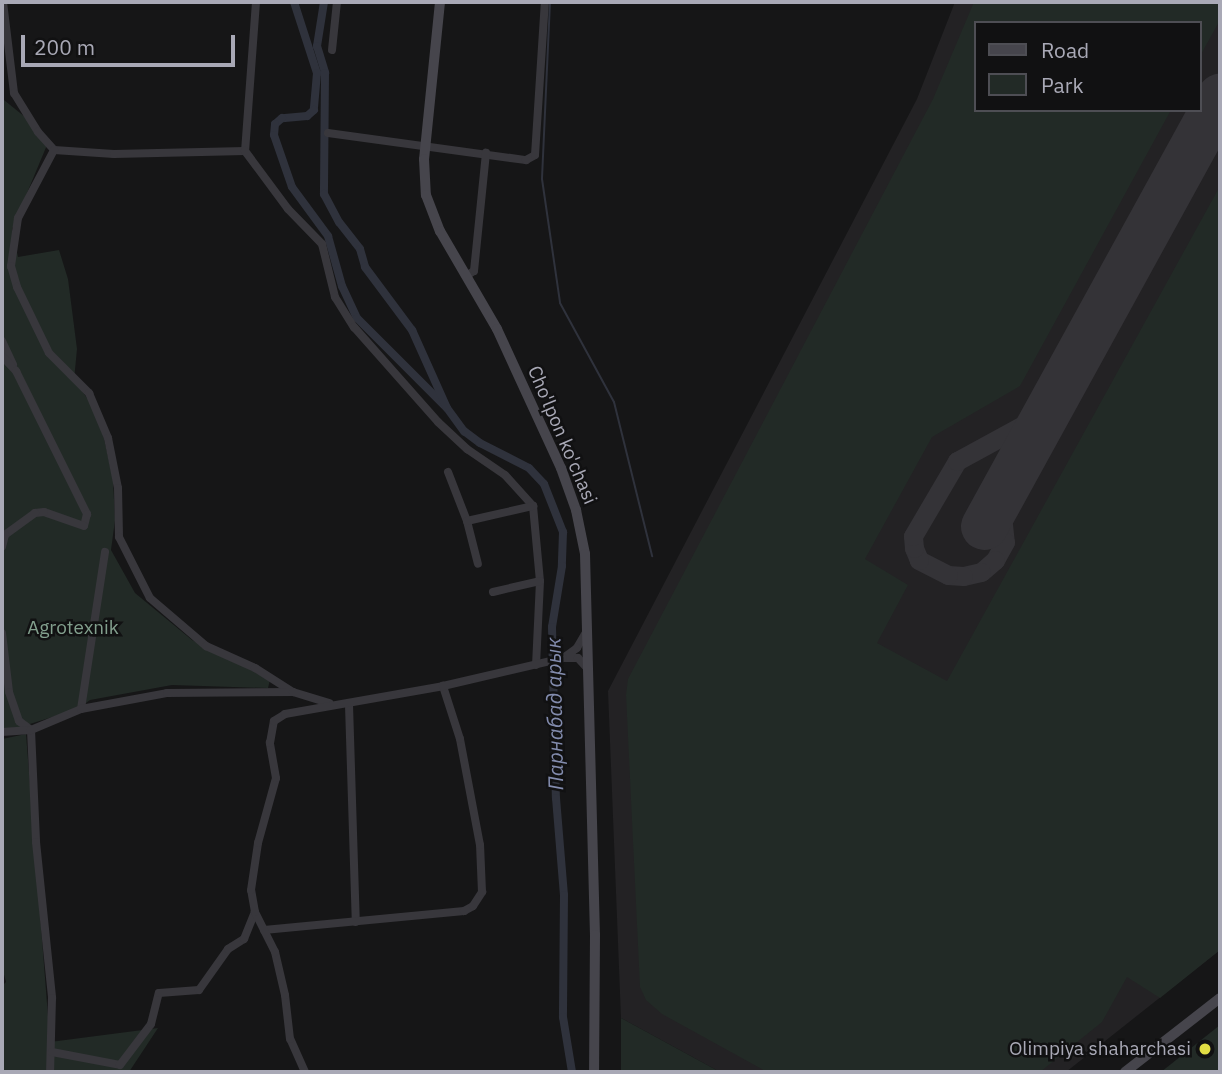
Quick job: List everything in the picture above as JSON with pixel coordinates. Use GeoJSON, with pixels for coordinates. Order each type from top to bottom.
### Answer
{"type":"FeatureCollection","features":[{"type":"Feature","properties":{"kind":"main road","name":"Cho'lpon ko'chasi"},"geometry":{"type":"LineString","coordinates":[[440,2],[425,146],[424,177],[430,208],[497,329],[572,495],[585,554],[589,618],[594,1072]]}},
{"type":"Feature","properties":{"kind":"main road"},"geometry":{"type":"LineString","coordinates":[[1125,1072],[1220,998]]}},
{"type":"Feature","properties":{"kind":"street"},"geometry":{"type":"LineString","coordinates":[[3,2],[13,93],[38,132],[54,150],[114,154],[245,150]]}},
{"type":"Feature","properties":{"kind":"street"},"geometry":{"type":"LineString","coordinates":[[256,2],[245,150],[288,209],[322,244],[335,298],[354,327],[438,422],[467,449],[505,475],[533,506],[540,581],[540,664]]}},
{"type":"Feature","properties":{"kind":"street"},"geometry":{"type":"LineString","coordinates":[[332,50],[337,2]]}},
{"type":"Feature","properties":{"kind":"street"},"geometry":{"type":"LineString","coordinates":[[328,133],[526,160],[535,155],[545,2]]}},
{"type":"Feature","properties":{"kind":"street"},"geometry":{"type":"LineString","coordinates":[[54,150],[18,218],[12,266],[17,287],[49,353],[89,393],[108,438],[118,488],[119,537],[150,598],[206,646],[255,668],[293,692],[332,704],[349,705],[443,687],[563,658],[579,658],[590,677]]}},
{"type":"Feature","properties":{"kind":"street"},"geometry":{"type":"LineString","coordinates":[[466,276],[474,271],[486,153]]}},
{"type":"Feature","properties":{"kind":"street"},"geometry":{"type":"LineString","coordinates":[[2,341],[87,514],[84,526],[75,526],[44,512],[35,513],[3,532],[2,547]]}},
{"type":"Feature","properties":{"kind":"street"},"geometry":{"type":"LineString","coordinates":[[2,356],[16,371]]}},
{"type":"Feature","properties":{"kind":"street"},"geometry":{"type":"LineString","coordinates":[[448,472],[467,522],[478,564]]}},
{"type":"Feature","properties":{"kind":"street"},"geometry":{"type":"LineString","coordinates":[[467,522],[533,506]]}},
{"type":"Feature","properties":{"kind":"street"},"geometry":{"type":"LineString","coordinates":[[81,709],[104,552]]}},
{"type":"Feature","properties":{"kind":"street"},"geometry":{"type":"LineString","coordinates":[[493,592],[540,581]]}},
{"type":"Feature","properties":{"kind":"street"},"geometry":{"type":"LineString","coordinates":[[563,658],[583,641],[589,618]]}},
{"type":"Feature","properties":{"kind":"street"},"geometry":{"type":"LineString","coordinates":[[2,633],[5,692],[19,721],[31,730]]}},
{"type":"Feature","properties":{"kind":"street"},"geometry":{"type":"LineString","coordinates":[[264,930],[464,911],[474,906],[482,892],[481,845],[474,820],[470,782],[443,687]]}},
{"type":"Feature","properties":{"kind":"street"},"geometry":{"type":"LineString","coordinates":[[2,732],[31,730],[81,709],[167,693],[293,692]]}},
{"type":"Feature","properties":{"kind":"street"},"geometry":{"type":"LineString","coordinates":[[305,1072],[290,1039],[285,995],[275,952],[255,912],[251,890],[254,863],[276,778],[270,743],[274,721],[285,714],[332,704]]}},
{"type":"Feature","properties":{"kind":"street"},"geometry":{"type":"LineString","coordinates":[[349,705],[356,922]]}},
{"type":"Feature","properties":{"kind":"street"},"geometry":{"type":"LineString","coordinates":[[31,730],[36,842],[52,998],[50,1072]]}},
{"type":"Feature","properties":{"kind":"street"},"geometry":{"type":"LineString","coordinates":[[52,1052],[120,1065],[151,1024],[159,993],[199,990],[228,948],[244,939],[255,912]]}},
{"type":"Feature","properties":{"kind":"shaded area"},"geometry":{"type":"Polygon","coordinates":[[[955,2],[1220,2],[1220,950],[1066,1072],[720,1072],[621,1018],[608,691],[917,99],[955,2]]]}},
{"type":"Feature","properties":{"kind":"green space"},"geometry":{"type":"Polygon","coordinates":[[[974,2],[1220,2],[1220,20],[1201,54],[1201,21],[974,21],[974,112],[1170,112],[1020,386],[932,437],[865,559],[908,585],[877,643],[947,681],[1220,186],[1220,950],[1160,998],[1127,977],[1102,1022],[1040,1072],[767,1072],[662,1014],[646,1000],[640,987],[626,695],[628,679],[933,99],[974,2]]]}},
{"type":"Feature","properties":{"kind":"green space","name":"Agrotexnik"},"geometry":{"type":"Polygon","coordinates":[[[2,75],[4,100],[25,117],[47,145],[12,229],[18,257],[59,250],[68,279],[77,349],[74,380],[90,402],[104,438],[113,480],[115,520],[111,550],[135,593],[192,640],[270,680],[268,688],[172,685],[90,700],[78,709],[17,728],[2,729],[2,75]]]}},
{"type":"Feature","properties":{"kind":"green space"},"geometry":{"type":"Polygon","coordinates":[[[26,734],[50,1042],[158,1028],[129,1072],[2,1072],[2,986],[6,982],[2,967],[2,739],[26,734]]]}},
{"type":"Feature","properties":{"kind":"green space"},"geometry":{"type":"Polygon","coordinates":[[[621,1018],[720,1072],[621,1072],[621,1018]]]}},
{"type":"Feature","properties":{"kind":"green space","name":"Olimpiya shaharchasi"},"geometry":{"type":"Polygon","coordinates":[[[1220,1025],[1220,1072],[1161,1072],[1220,1025]]]}},
{"type":"Feature","properties":{"kind":"waterway","name":"Парнабад арык"},"geometry":{"type":"LineString","coordinates":[[294,2],[317,73],[314,110],[307,116],[282,118],[275,124],[274,135],[292,187],[328,236],[342,286],[357,318],[447,408],[464,431],[480,443],[529,468],[544,484],[563,532],[562,566],[552,627],[556,798],[564,895],[563,1017],[572,1072]]}},
{"type":"Feature","properties":{"kind":"waterway","name":"Парнабад арык"},"geometry":{"type":"LineString","coordinates":[[324,2],[317,46],[325,73],[324,194],[339,222],[360,249],[365,267],[412,330],[447,408]]}},
{"type":"Feature","properties":{"kind":"waterway"},"geometry":{"type":"LineString","coordinates":[[550,2],[542,179],[560,303],[614,402],[652,556]]}},
{"type":"Feature","properties":{"kind":"taxiway"},"geometry":{"type":"LineString","coordinates":[[1005,488],[1002,515],[1005,542],[995,560],[981,572],[963,576],[948,575],[919,560],[913,536],[957,461],[1034,419],[1052,404]]}},
{"type":"Feature","properties":{"kind":"runway"},"geometry":{"type":"LineString","coordinates":[[984,526],[1220,97]]}},
{"type":"Feature","properties":{"kind":"place","name":"Olimpiya shaharchasi"},"geometry":{"type":"Point","coordinates":[1205,1049]}}]}
